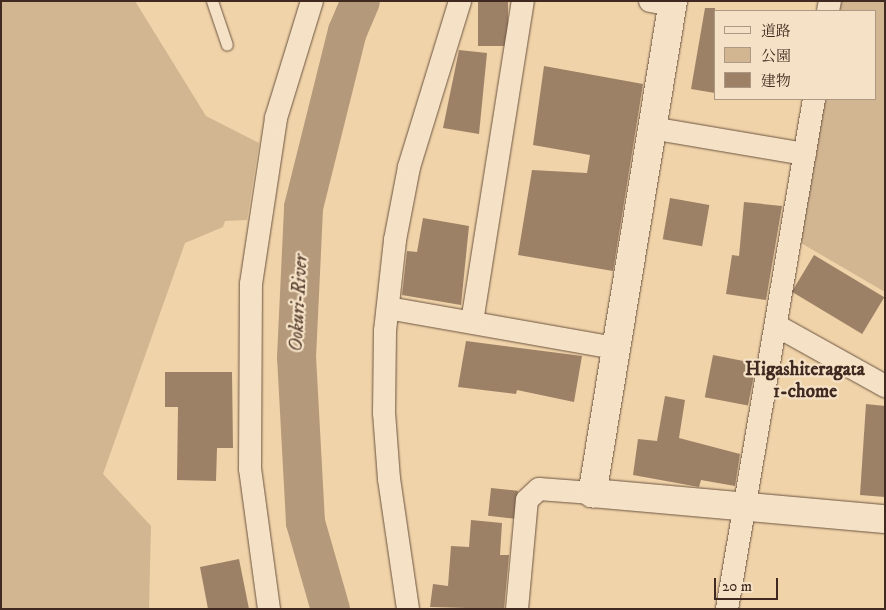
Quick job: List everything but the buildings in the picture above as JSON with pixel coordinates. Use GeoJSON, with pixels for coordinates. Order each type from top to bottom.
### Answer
{"type":"FeatureCollection","features":[{"type":"Feature","properties":{"kind":"street"},"geometry":{"type":"LineString","coordinates":[[269,609],[250,469],[250,293],[260,208],[276,118],[312,1]]}},
{"type":"Feature","properties":{"kind":"street"},"geometry":{"type":"LineString","coordinates":[[408,609],[396,546],[386,441],[388,308],[395,240],[409,166],[460,1]]}},
{"type":"Feature","properties":{"kind":"street"},"geometry":{"type":"LineString","coordinates":[[472,322],[523,1]]}},
{"type":"Feature","properties":{"kind":"street"},"geometry":{"type":"LineString","coordinates":[[592,493],[651,128],[665,3]]}},
{"type":"Feature","properties":{"kind":"street"},"geometry":{"type":"LineString","coordinates":[[727,609],[777,326],[814,100]]}},
{"type":"Feature","properties":{"kind":"street"},"geometry":{"type":"LineString","coordinates":[[651,128],[805,154]]}},
{"type":"Feature","properties":{"kind":"street"},"geometry":{"type":"LineString","coordinates":[[388,308],[614,348]]}},
{"type":"Feature","properties":{"kind":"street"},"geometry":{"type":"LineString","coordinates":[[777,326],[885,386]]}},
{"type":"Feature","properties":{"kind":"street"},"geometry":{"type":"LineString","coordinates":[[517,609],[527,500],[539,489],[746,506],[885,520]]}},
{"type":"Feature","properties":{"kind":"lane"},"geometry":{"type":"LineString","coordinates":[[212,1],[227,45]]}},
{"type":"Feature","properties":{"kind":"green space"},"geometry":{"type":"Polygon","coordinates":[[[1,1],[135,1],[206,116],[259,143],[247,220],[225,221],[223,227],[185,243],[103,474],[151,526],[149,609],[1,609],[1,1]]]}},
{"type":"Feature","properties":{"kind":"green space"},"geometry":{"type":"Polygon","coordinates":[[[840,1],[885,1],[885,292],[801,243],[824,100],[876,100],[876,10],[838,10],[840,1]]]}},
{"type":"Feature","properties":{"kind":"waterway","name":"Ookuri-River"},"geometry":{"type":"LineString","coordinates":[[330,609],[305,522],[296,357],[303,207],[347,31],[360,1]]}},
{"type":"Feature","properties":{"kind":"district","name":"Higashiteragata 1-chome"},"geometry":{"type":"Point","coordinates":[805,381]}}]}
